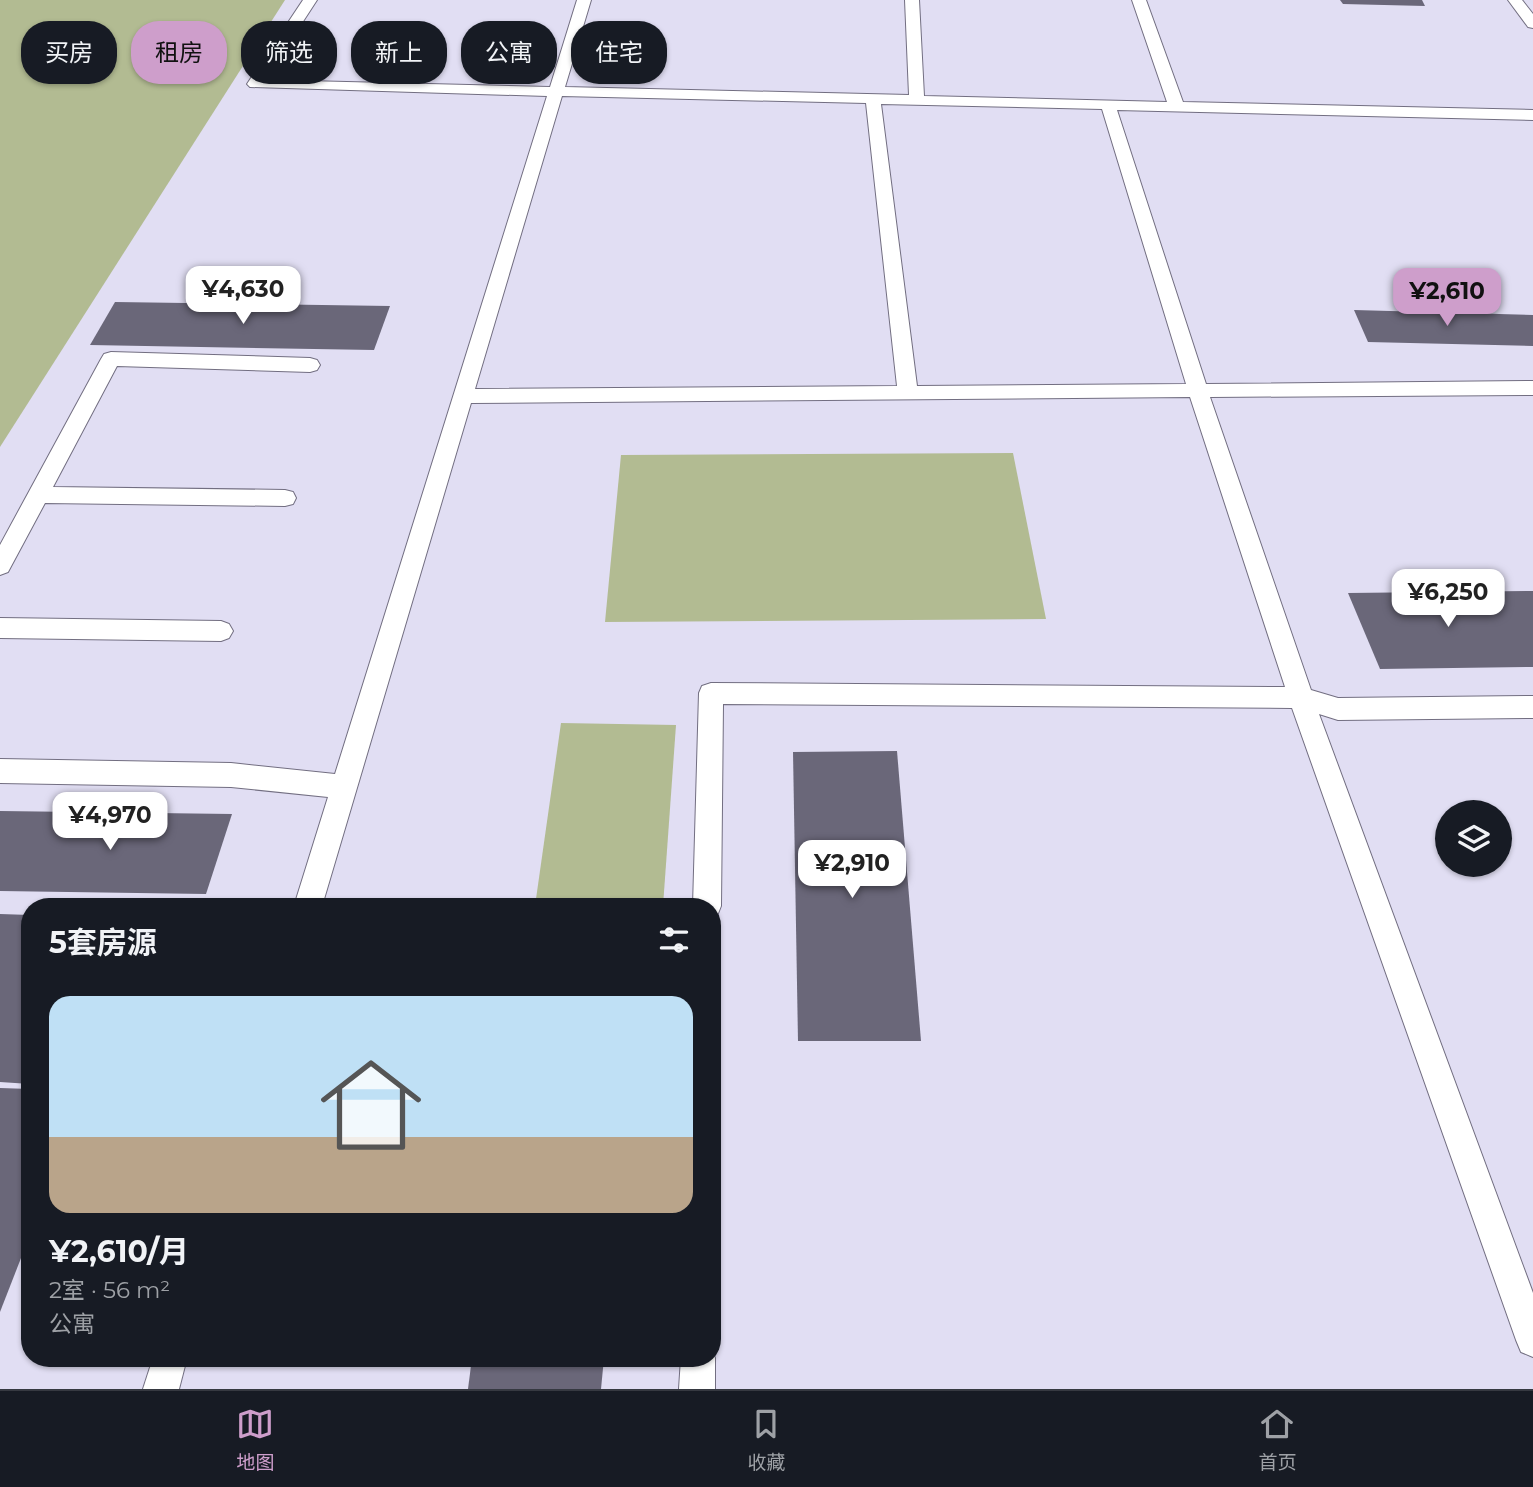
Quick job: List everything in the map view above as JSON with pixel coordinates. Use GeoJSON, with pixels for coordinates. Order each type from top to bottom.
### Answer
{"type":"FeatureCollection","features":[{"type":"Feature","properties":{"kind":"lane"},"geometry":{"type":"LineString","coordinates":[[310,0],[255,85],[1533,115]]}},
{"type":"Feature","properties":{"kind":"lane"},"geometry":{"type":"LineString","coordinates":[[310,898],[584,0]]}},
{"type":"Feature","properties":{"kind":"lane"},"geometry":{"type":"LineString","coordinates":[[912,0],[917,99]]}},
{"type":"Feature","properties":{"kind":"lane"},"geometry":{"type":"LineString","coordinates":[[1139,0],[1176,106]]}},
{"type":"Feature","properties":{"kind":"lane"},"geometry":{"type":"LineString","coordinates":[[1514,0],[1533,24]]}},
{"type":"Feature","properties":{"kind":"lane"},"geometry":{"type":"LineString","coordinates":[[873,98],[908,393]]}},
{"type":"Feature","properties":{"kind":"lane"},"geometry":{"type":"LineString","coordinates":[[1108,104],[1198,391],[1301,698],[1533,1340]]}},
{"type":"Feature","properties":{"kind":"lane"},"geometry":{"type":"LineString","coordinates":[[0,566],[111,359],[310,365]]}},
{"type":"Feature","properties":{"kind":"lane"},"geometry":{"type":"LineString","coordinates":[[464,396],[1533,388]]}},
{"type":"Feature","properties":{"kind":"lane"},"geometry":{"type":"LineString","coordinates":[[38,495],[285,498]]}},
{"type":"Feature","properties":{"kind":"lane"},"geometry":{"type":"LineString","coordinates":[[0,628],[221,631]]}},
{"type":"Feature","properties":{"kind":"lane"},"geometry":{"type":"LineString","coordinates":[[707,898],[711,693],[1301,698],[1338,709],[1533,707]]}},
{"type":"Feature","properties":{"kind":"lane"},"geometry":{"type":"LineString","coordinates":[[0,771],[231,775],[345,787]]}},
{"type":"Feature","properties":{"kind":"lane"},"geometry":{"type":"LineString","coordinates":[[161,1389],[167,1367]]}},
{"type":"Feature","properties":{"kind":"lane"},"geometry":{"type":"LineString","coordinates":[[697,1389],[698,1367]]}},
{"type":"Feature","properties":{"kind":"green space"},"geometry":{"type":"Polygon","coordinates":[[[0,0],[285,0],[272,21],[241,21],[241,69],[0,447],[0,0]]]}},
{"type":"Feature","properties":{"kind":"green space"},"geometry":{"type":"Polygon","coordinates":[[[1013,453],[1046,619],[605,622],[621,455],[1013,453]]]}},
{"type":"Feature","properties":{"kind":"green space"},"geometry":{"type":"Polygon","coordinates":[[[561,723],[676,725],[664,898],[536,898],[561,723]]]}},
{"type":"Feature","properties":{"kind":"building"},"geometry":{"type":"Polygon","coordinates":[[[1340,0],[1422,0],[1425,6],[1343,4],[1340,0]]]}},
{"type":"Feature","properties":{"kind":"building"},"geometry":{"type":"Polygon","coordinates":[[[115,302],[390,306],[374,350],[90,345],[115,302]]]}},
{"type":"Feature","properties":{"kind":"building"},"geometry":{"type":"Polygon","coordinates":[[[1354,310],[1533,315],[1533,346],[1368,342],[1354,310]]]}},
{"type":"Feature","properties":{"kind":"building"},"geometry":{"type":"Polygon","coordinates":[[[1533,591],[1533,667],[1380,669],[1348,593],[1533,591]]]}},
{"type":"Feature","properties":{"kind":"building"},"geometry":{"type":"Polygon","coordinates":[[[897,751],[921,1041],[798,1041],[793,752],[897,751]]]}},
{"type":"Feature","properties":{"kind":"building"},"geometry":{"type":"Polygon","coordinates":[[[0,811],[232,814],[206,894],[0,891],[0,811]]]}},
{"type":"Feature","properties":{"kind":"building"},"geometry":{"type":"Polygon","coordinates":[[[0,914],[21,915],[21,1083],[0,1082],[0,914]]]}},
{"type":"Feature","properties":{"kind":"building"},"geometry":{"type":"Polygon","coordinates":[[[0,1088],[21,1089],[21,1258],[0,1312],[0,1088]]]}},
{"type":"Feature","properties":{"kind":"building"},"geometry":{"type":"Polygon","coordinates":[[[471,1367],[603,1367],[601,1389],[468,1389],[471,1367]]]}}]}
